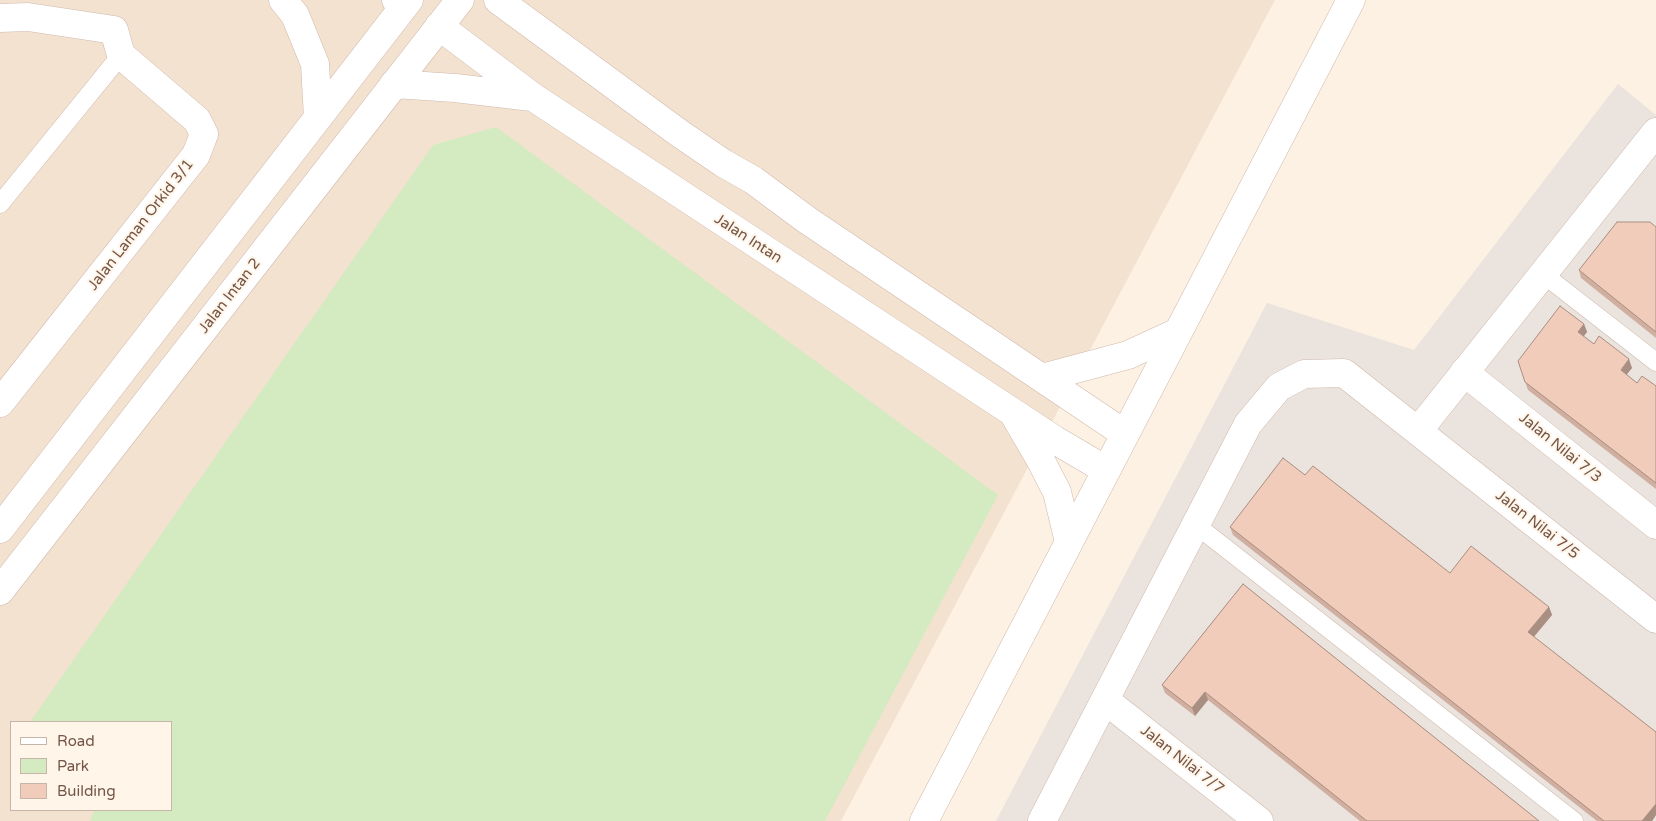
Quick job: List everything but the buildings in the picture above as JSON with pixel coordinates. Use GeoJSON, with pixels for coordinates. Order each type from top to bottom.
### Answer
{"type":"FeatureCollection","features":[{"type":"Feature","properties":{"kind":"street"},"geometry":{"type":"LineString","coordinates":[[283,0],[295,15],[315,64],[318,118]]}},
{"type":"Feature","properties":{"kind":"street","name":"Jalan Intan 2"},"geometry":{"type":"LineString","coordinates":[[0,591],[460,0]]}},
{"type":"Feature","properties":{"kind":"street"},"geometry":{"type":"LineString","coordinates":[[498,0],[679,133],[723,163],[753,180],[807,220],[1125,434]]}},
{"type":"Feature","properties":{"kind":"street"},"geometry":{"type":"LineString","coordinates":[[924,821],[1351,0]]}},
{"type":"Feature","properties":{"kind":"street"},"geometry":{"type":"LineString","coordinates":[[0,529],[318,118],[403,2]]}},
{"type":"Feature","properties":{"kind":"street","name":"Jalan Intan"},"geometry":{"type":"LineString","coordinates":[[403,2],[439,26],[533,97],[1010,410],[1106,470]]}},
{"type":"Feature","properties":{"kind":"street"},"geometry":{"type":"LineString","coordinates":[[0,18],[28,17],[114,30],[121,55]]}},
{"type":"Feature","properties":{"kind":"street","name":"Jalan Laman Orkid 3/1"},"geometry":{"type":"LineString","coordinates":[[0,403],[196,155],[204,134],[197,120],[121,55]]}},
{"type":"Feature","properties":{"kind":"street"},"geometry":{"type":"LineString","coordinates":[[394,84],[455,88],[533,97]]}},
{"type":"Feature","properties":{"kind":"street"},"geometry":{"type":"LineString","coordinates":[[1418,431],[1543,274],[1650,150]]}},
{"type":"Feature","properties":{"kind":"street"},"geometry":{"type":"LineString","coordinates":[[1042,378],[1128,355],[1178,332]]}},
{"type":"Feature","properties":{"kind":"street","name":"Jalan Nilai 7/5"},"geometry":{"type":"LineString","coordinates":[[1042,821],[1248,424],[1279,387],[1304,374],[1344,372],[1656,618]]}},
{"type":"Feature","properties":{"kind":"street","name":"Jalan Nilai 7/3"},"geometry":{"type":"LineString","coordinates":[[1464,372],[1656,525]]}},
{"type":"Feature","properties":{"kind":"street"},"geometry":{"type":"LineString","coordinates":[[1010,410],[1040,458],[1058,492],[1069,542]]}},
{"type":"Feature","properties":{"kind":"street","name":"Jalan Nilai 7/7"},"geometry":{"type":"LineString","coordinates":[[1106,700],[1259,821]]}},
{"type":"Feature","properties":{"kind":"lane"},"geometry":{"type":"LineString","coordinates":[[0,204],[121,55]]}},
{"type":"Feature","properties":{"kind":"lane"},"geometry":{"type":"LineString","coordinates":[[1543,274],[1656,362]]}},
{"type":"Feature","properties":{"kind":"lane"},"geometry":{"type":"LineString","coordinates":[[1196,525],[1574,821]]}},
{"type":"Feature","properties":{"kind":"shaded area"},"geometry":{"type":"Polygon","coordinates":[[[0,0],[1275,0],[841,821],[0,821],[0,0]]]}},
{"type":"Feature","properties":{"kind":"shaded area"},"geometry":{"type":"Polygon","coordinates":[[[1618,84],[1656,115],[1656,821],[996,821],[1267,303],[1414,350],[1618,84]]]}},
{"type":"Feature","properties":{"kind":"green space"},"geometry":{"type":"Polygon","coordinates":[[[496,127],[998,495],[825,821],[90,821],[94,811],[172,811],[172,721],[31,721],[433,145],[496,127]]]}}]}
